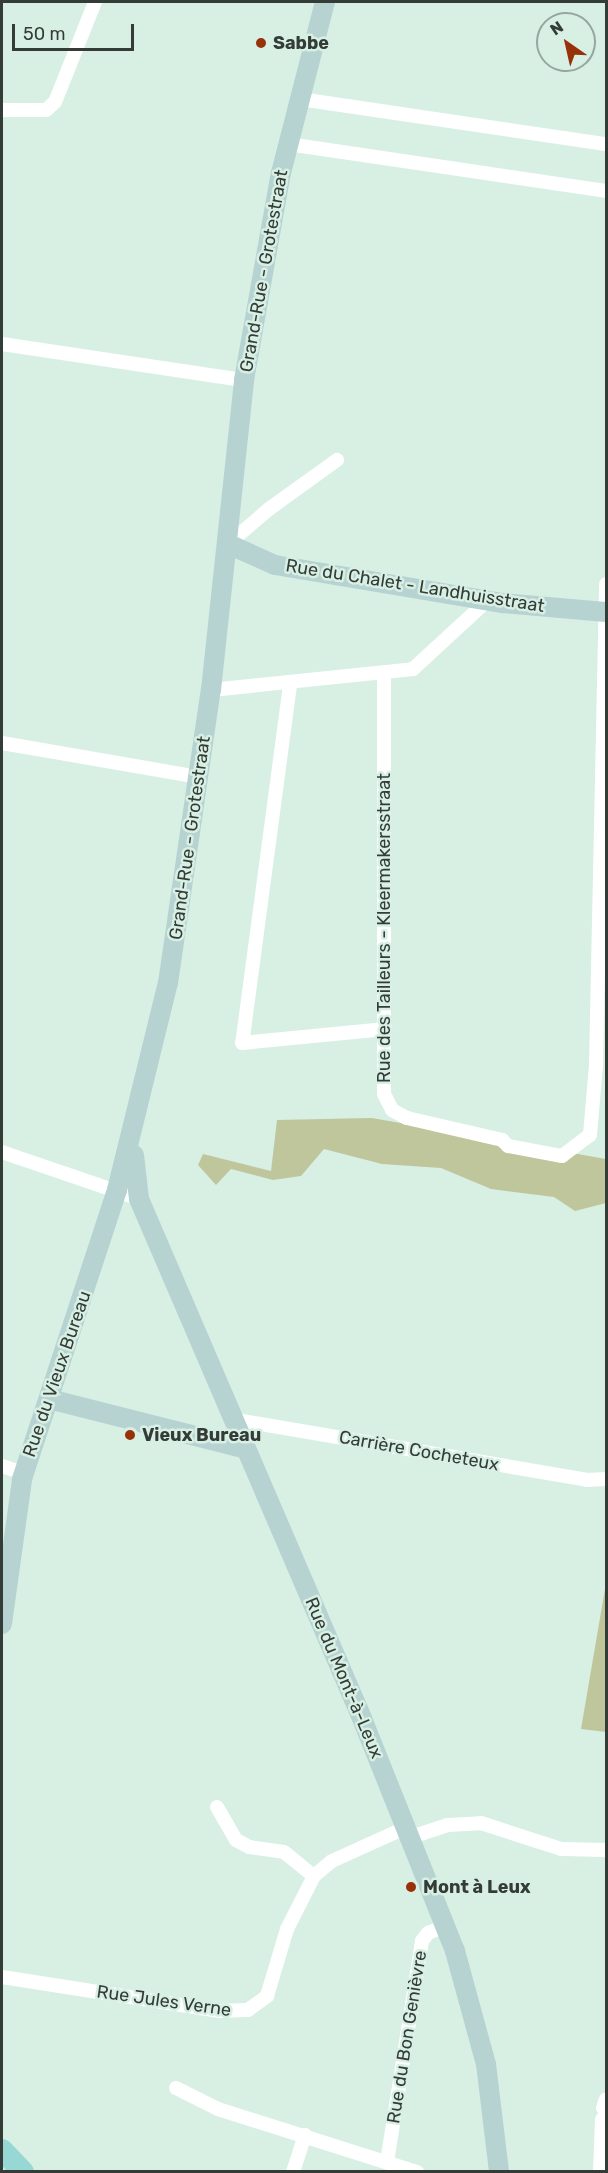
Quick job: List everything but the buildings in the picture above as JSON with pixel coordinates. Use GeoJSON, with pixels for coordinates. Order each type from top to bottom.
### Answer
{"type":"FeatureCollection","features":[{"type":"Feature","properties":{"kind":"main road","name":"Grand-Rue - Grotestraat"},"geometry":{"type":"LineString","coordinates":[[135,1129],[172,963],[211,690],[244,380],[288,144],[324,2]]}},
{"type":"Feature","properties":{"kind":"main road","name":"Rue du Chalet - Landhuisstraat"},"geometry":{"type":"LineString","coordinates":[[228,544],[275,565],[488,600],[605,612]]}},
{"type":"Feature","properties":{"kind":"main road","name":"Rue du Vieux Bureau"},"geometry":{"type":"LineString","coordinates":[[2,1624],[24,1473],[135,1129]]}},
{"type":"Feature","properties":{"kind":"main road","name":"Rue du Mont-à-Leux"},"geometry":{"type":"LineString","coordinates":[[135,1129],[134,1173],[139,1199],[243,1448],[409,1832],[446,1926],[486,2064],[500,2172]]}},
{"type":"Feature","properties":{"kind":"main road"},"geometry":{"type":"LineString","coordinates":[[49,1399],[243,1448]]}},
{"type":"Feature","properties":{"kind":"main road"},"geometry":{"type":"LineString","coordinates":[[2,2150],[21,2172]]}},
{"type":"Feature","properties":{"kind":"main road"},"geometry":{"type":"LineString","coordinates":[[2,2162],[21,2172]]}},
{"type":"Feature","properties":{"kind":"street"},"geometry":{"type":"LineString","coordinates":[[2,110],[46,110],[54,102],[95,2]]}},
{"type":"Feature","properties":{"kind":"street"},"geometry":{"type":"LineString","coordinates":[[300,99],[606,144]]}},
{"type":"Feature","properties":{"kind":"street"},"geometry":{"type":"LineString","coordinates":[[288,144],[606,191]]}},
{"type":"Feature","properties":{"kind":"street"},"geometry":{"type":"LineString","coordinates":[[2,344],[244,380]]}},
{"type":"Feature","properties":{"kind":"street"},"geometry":{"type":"LineString","coordinates":[[228,544],[269,509],[337,460]]}},
{"type":"Feature","properties":{"kind":"street"},"geometry":{"type":"LineString","coordinates":[[601,1061],[606,584]]}},
{"type":"Feature","properties":{"kind":"street"},"geometry":{"type":"LineString","coordinates":[[211,690],[290,685],[384,675],[412,669],[488,600]]}},
{"type":"Feature","properties":{"kind":"street","name":"Rue des Tailleurs - Kleermakersstraat"},"geometry":{"type":"LineString","coordinates":[[384,675],[384,1094],[392,1110],[407,1118],[501,1140],[508,1146],[562,1156],[590,1135],[601,1061]]}},
{"type":"Feature","properties":{"kind":"street"},"geometry":{"type":"LineString","coordinates":[[290,685],[242,1042],[385,1029]]}},
{"type":"Feature","properties":{"kind":"street"},"geometry":{"type":"LineString","coordinates":[[2,743],[199,777]]}},
{"type":"Feature","properties":{"kind":"street"},"geometry":{"type":"LineString","coordinates":[[2,1152],[139,1199]]}},
{"type":"Feature","properties":{"kind":"street","name":"Carrière Cocheteux"},"geometry":{"type":"LineString","coordinates":[[231,1419],[586,1480],[606,1479]]}},
{"type":"Feature","properties":{"kind":"street"},"geometry":{"type":"LineString","coordinates":[[2,1466],[24,1473]]}},
{"type":"Feature","properties":{"kind":"street"},"geometry":{"type":"LineString","coordinates":[[218,1807],[236,1840],[249,1847],[284,1852],[314,1876]]}},
{"type":"Feature","properties":{"kind":"street","name":"Rue Jules Verne"},"geometry":{"type":"LineString","coordinates":[[2,1977],[219,2011],[248,2010],[267,1996],[287,1929],[314,1876],[332,1860],[409,1832],[447,1825],[481,1823],[561,1849],[606,1850]]}},
{"type":"Feature","properties":{"kind":"street","name":"Rue du Bon Genièvre"},"geometry":{"type":"LineString","coordinates":[[387,2162],[422,1941],[428,1934],[446,1926]]}},
{"type":"Feature","properties":{"kind":"street"},"geometry":{"type":"LineString","coordinates":[[176,2088],[206,2104],[417,2172]]}},
{"type":"Feature","properties":{"kind":"street"},"geometry":{"type":"LineString","coordinates":[[600,2172],[604,2109]]}},
{"type":"Feature","properties":{"kind":"street"},"geometry":{"type":"LineString","coordinates":[[293,2172],[305,2136]]}},
{"type":"Feature","properties":{"kind":"green space"},"geometry":{"type":"Polygon","coordinates":[[[372,1118],[606,1159],[606,1203],[575,1211],[554,1197],[491,1189],[441,1168],[382,1164],[324,1149],[301,1176],[273,1180],[231,1169],[216,1185],[198,1165],[203,1154],[271,1171],[277,1120],[372,1118]]]}},
{"type":"Feature","properties":{"kind":"green space"},"geometry":{"type":"Polygon","coordinates":[[[606,1583],[606,1732],[581,1729],[606,1583]]]}},
{"type":"Feature","properties":{"kind":"place","name":"Sabbe"},"geometry":{"type":"Point","coordinates":[261,43]}},
{"type":"Feature","properties":{"kind":"place","name":"Vieux Bureau"},"geometry":{"type":"Point","coordinates":[130,1435]}},
{"type":"Feature","properties":{"kind":"place","name":"Mont à Leux"},"geometry":{"type":"Point","coordinates":[411,1887]}}]}
